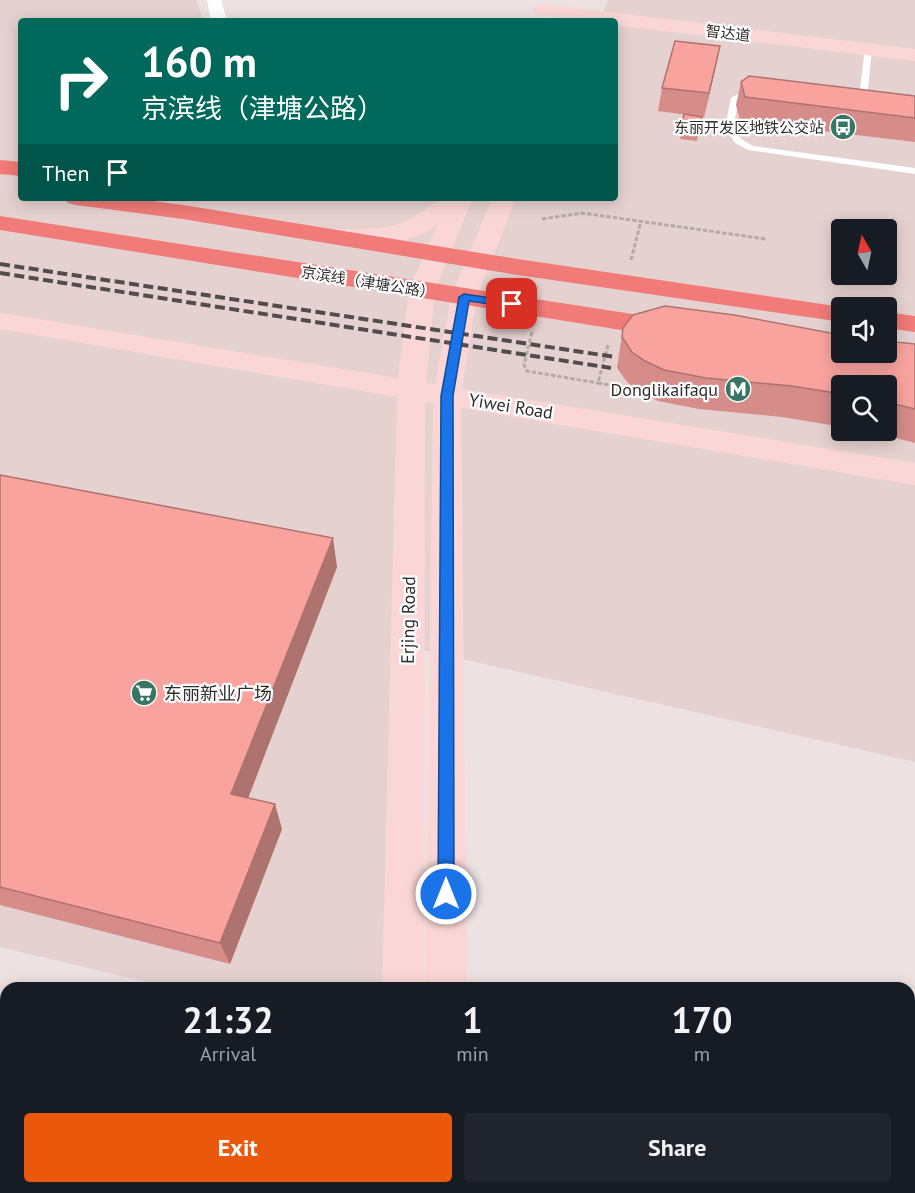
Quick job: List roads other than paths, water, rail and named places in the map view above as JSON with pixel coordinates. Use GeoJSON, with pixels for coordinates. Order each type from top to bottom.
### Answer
{"type":"FeatureCollection","features":[{"type":"Feature","properties":{"kind":"highway"},"geometry":{"type":"LineString","coordinates":[[0,166],[18,169]]}},
{"type":"Feature","properties":{"kind":"highway"},"geometry":{"type":"LineString","coordinates":[[0,188],[18,191]]}},
{"type":"Feature","properties":{"kind":"highway"},"geometry":{"type":"LineString","coordinates":[[99,201],[183,212],[478,261],[831,312]]}},
{"type":"Feature","properties":{"kind":"highway"},"geometry":{"type":"LineString","coordinates":[[147,201],[183,212]]}},
{"type":"Feature","properties":{"kind":"highway","name":"京滨线（津塘公路）"},"geometry":{"type":"LineString","coordinates":[[0,223],[694,332]]}},
{"type":"Feature","properties":{"kind":"highway"},"geometry":{"type":"LineString","coordinates":[[0,238],[157,249]]}},
{"type":"Feature","properties":{"kind":"highway"},"geometry":{"type":"LineString","coordinates":[[897,322],[915,324]]}},
{"type":"Feature","properties":{"kind":"street"},"geometry":{"type":"LineString","coordinates":[[214,0],[218,18]]}},
{"type":"Feature","properties":{"kind":"street"},"geometry":{"type":"LineString","coordinates":[[596,0],[621,14]]}},
{"type":"Feature","properties":{"kind":"street","name":"智达道"},"geometry":{"type":"LineString","coordinates":[[542,9],[621,14],[915,49]]}},
{"type":"Feature","properties":{"kind":"street","name":"智达道"},"geometry":{"type":"LineString","coordinates":[[577,11],[915,55]]}},
{"type":"Feature","properties":{"kind":"street"},"geometry":{"type":"LineString","coordinates":[[325,236],[372,237],[402,234],[423,225],[450,201]]}},
{"type":"Feature","properties":{"kind":"street","name":"Erjing Road"},"geometry":{"type":"LineString","coordinates":[[403,982],[411,389],[422,290],[435,254],[460,201]]}},
{"type":"Feature","properties":{"kind":"street","name":"Erjing Road"},"geometry":{"type":"LineString","coordinates":[[446,982],[447,396],[464,297],[503,201]]}},
{"type":"Feature","properties":{"kind":"street","name":"Yiwei Road"},"geometry":{"type":"LineString","coordinates":[[0,321],[915,474]]}},
{"type":"Feature","properties":{"kind":"lane"},"geometry":{"type":"LineString","coordinates":[[863,97],[868,50]]}},
{"type":"Feature","properties":{"kind":"lane"},"geometry":{"type":"LineString","coordinates":[[764,87],[735,98],[729,127],[738,141],[762,151],[915,171]]}},
{"type":"Feature","properties":{"kind":"lane"},"geometry":{"type":"LineString","coordinates":[[852,95],[873,98]]}},
{"type":"Feature","properties":{"kind":"railway"},"geometry":{"type":"LineString","coordinates":[[0,264],[615,357]]}},
{"type":"Feature","properties":{"kind":"railway"},"geometry":{"type":"LineString","coordinates":[[0,273],[611,368]]}},
{"type":"Feature","properties":{"kind":"place","name":"东丽开发区地铁公交站"},"geometry":{"type":"Point","coordinates":[843,127]}},
{"type":"Feature","properties":{"kind":"place","name":"Donglikaifaqu"},"geometry":{"type":"Point","coordinates":[738,389]}},
{"type":"Feature","properties":{"kind":"place","name":"东丽新业广场"},"geometry":{"type":"Point","coordinates":[144,693]}}]}
